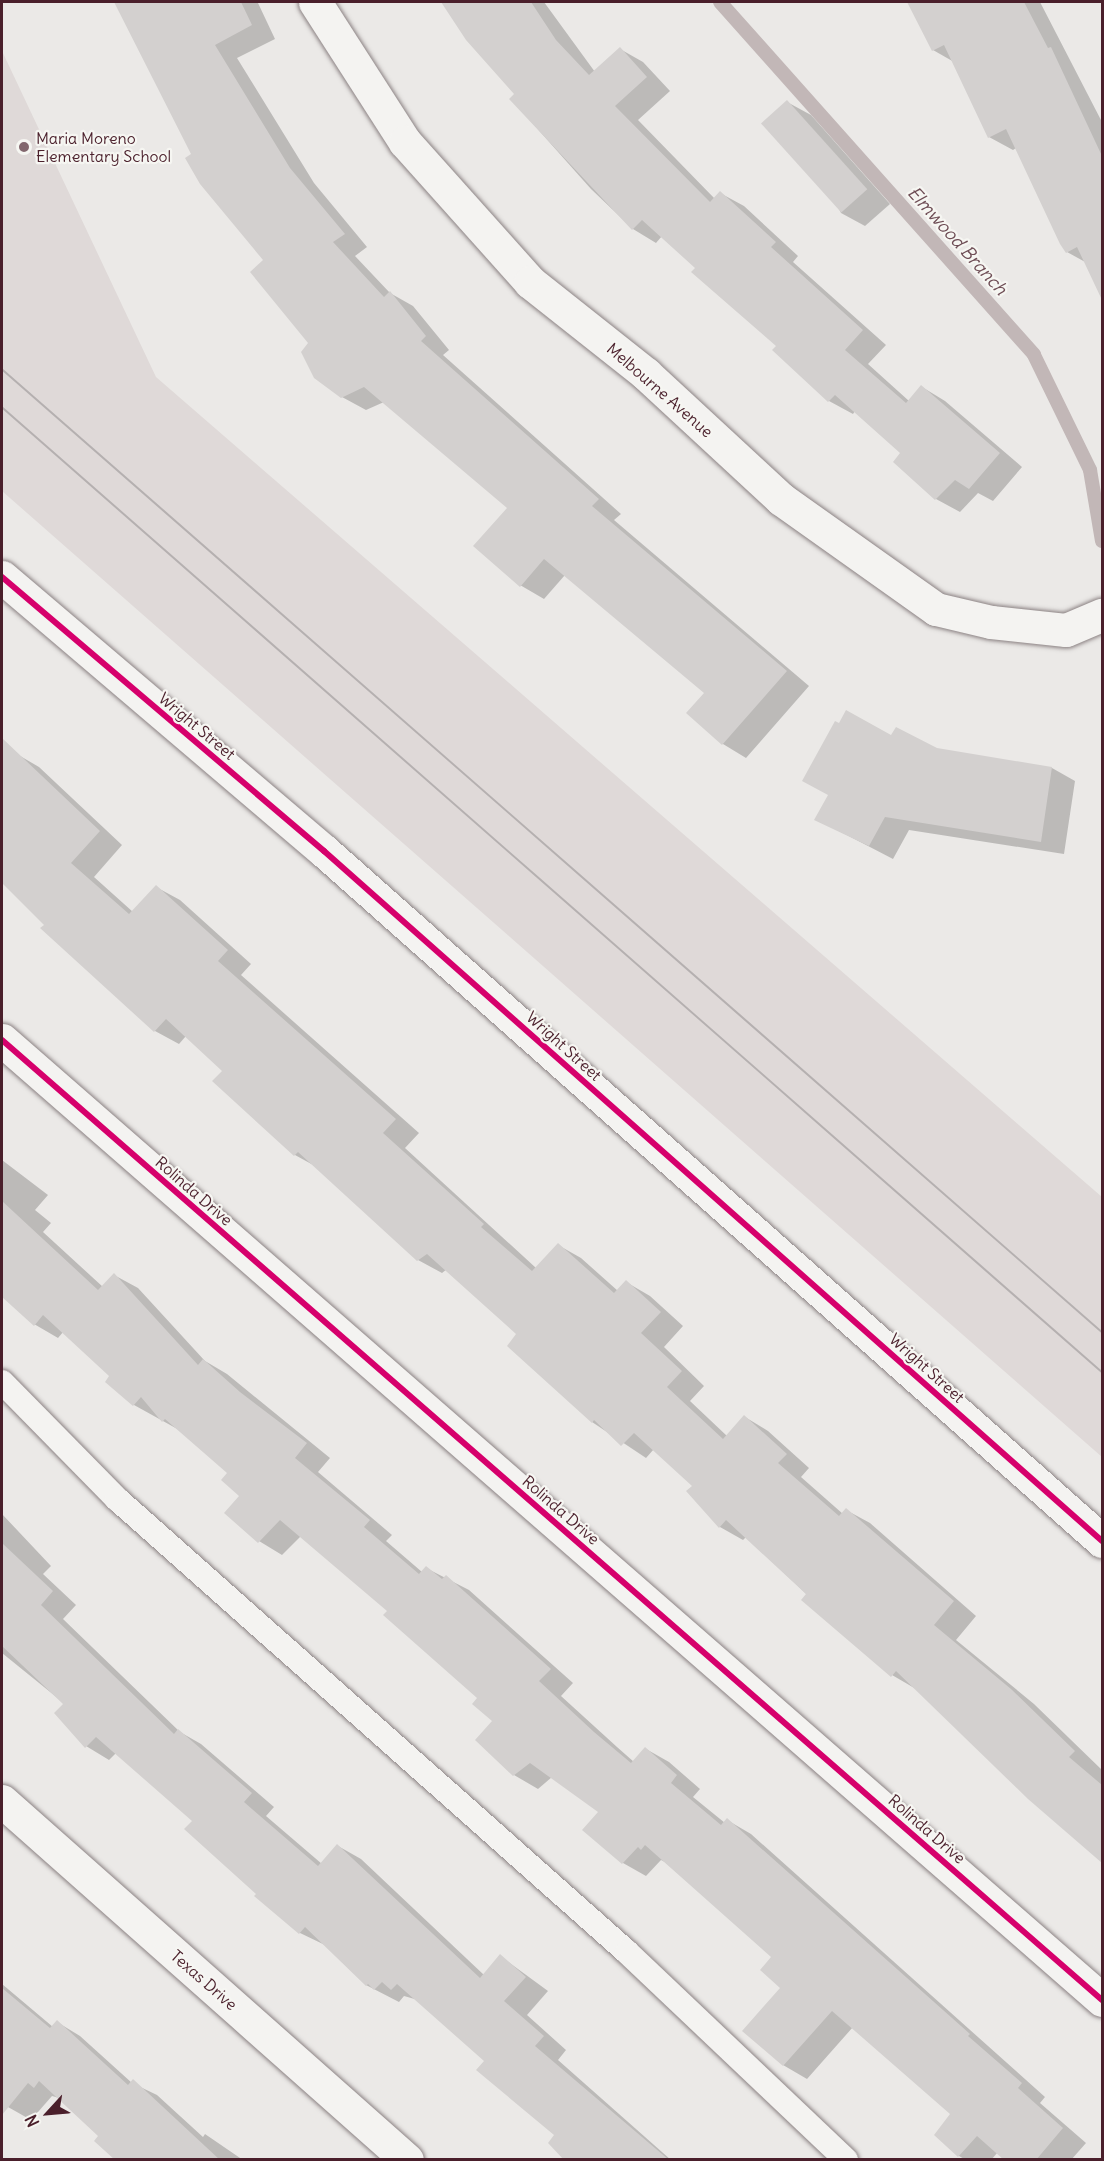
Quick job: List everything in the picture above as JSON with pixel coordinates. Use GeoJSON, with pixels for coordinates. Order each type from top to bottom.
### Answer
{"type":"FeatureCollection","features":[{"type":"Feature","properties":{"kind":"street","name":"Melbourne Avenue"},"geometry":{"type":"LineString","coordinates":[[315,2],[405,142],[530,282],[646,374],[781,499],[936,609],[991,622],[1066,630],[1102,615]]}},
{"type":"Feature","properties":{"kind":"street","name":"Wright Street"},"geometry":{"type":"LineString","coordinates":[[2,577],[324,851],[1102,1541]]}},
{"type":"Feature","properties":{"kind":"street","name":"Rolinda Drive"},"geometry":{"type":"LineString","coordinates":[[2,1040],[1102,2000]]}},
{"type":"Feature","properties":{"kind":"street","name":"Texas Drive"},"geometry":{"type":"LineString","coordinates":[[2,1801],[407,2160]]}},
{"type":"Feature","properties":{"kind":"lane"},"geometry":{"type":"LineString","coordinates":[[2,1383],[117,1498],[627,1953],[846,2160]]}},
{"type":"Feature","properties":{"kind":"shaded area"},"geometry":{"type":"Polygon","coordinates":[[[2,51],[156,377],[1102,1197],[1102,1457],[2,491],[2,51]]]}},
{"type":"Feature","properties":{"kind":"building"},"geometry":{"type":"Polygon","coordinates":[[[114,2],[241,2],[252,25],[215,45],[290,168],[345,234],[333,242],[384,297],[390,291],[426,336],[421,341],[599,499],[592,506],[787,671],[722,745],[686,713],[704,693],[544,559],[520,587],[473,546],[507,508],[364,387],[341,398],[314,378],[301,352],[308,343],[250,272],[263,260],[200,184],[185,158],[191,154],[114,2]]]}},
{"type":"Feature","properties":{"kind":"building"},"geometry":{"type":"Polygon","coordinates":[[[441,2],[531,2],[556,40],[589,75],[620,47],[647,77],[615,106],[710,202],[720,191],[776,242],[771,247],[863,330],[845,350],[906,403],[921,385],[1000,453],[969,489],[955,480],[935,500],[893,462],[900,453],[835,395],[828,402],[772,350],[776,346],[691,272],[695,268],[642,220],[632,230],[509,99],[514,94],[466,40],[441,2]]]}},
{"type":"Feature","properties":{"kind":"building"},"geometry":{"type":"Polygon","coordinates":[[[907,2],[1024,2],[1048,48],[1051,47],[1102,156],[1102,300],[1077,247],[1066,253],[1060,244],[1006,129],[988,138],[944,45],[932,51],[907,2]]]}},
{"type":"Feature","properties":{"kind":"building"},"geometry":{"type":"Polygon","coordinates":[[[787,100],[867,189],[841,213],[761,123],[787,100]]]}},
{"type":"Feature","properties":{"kind":"building"},"geometry":{"type":"Polygon","coordinates":[[[846,710],[891,735],[896,727],[937,748],[1052,767],[1041,842],[885,817],[869,846],[814,820],[828,795],[802,781],[835,721],[839,723],[846,710]]]}},
{"type":"Feature","properties":{"kind":"building"},"geometry":{"type":"Polygon","coordinates":[[[2,738],[100,831],[71,863],[129,914],[156,885],[228,950],[218,961],[396,1119],[383,1133],[484,1224],[481,1227],[532,1271],[558,1243],[614,1293],[626,1280],[661,1312],[641,1333],[682,1371],[667,1387],[723,1439],[744,1415],[787,1454],[778,1463],[839,1516],[846,1508],[954,1601],[934,1625],[1011,1689],[1075,1751],[1069,1757],[1102,1785],[1102,1863],[1028,1799],[896,1671],[891,1677],[801,1600],[806,1594],[726,1520],[719,1528],[686,1491],[692,1486],[634,1433],[621,1446],[594,1420],[592,1423],[507,1346],[516,1334],[427,1254],[417,1261],[298,1152],[294,1156],[212,1081],[222,1071],[166,1019],[154,1032],[40,928],[44,925],[2,883],[2,738]]]}},
{"type":"Feature","properties":{"kind":"building"},"geometry":{"type":"Polygon","coordinates":[[[2,1201],[98,1290],[114,1273],[198,1365],[203,1359],[240,1392],[307,1443],[295,1458],[370,1520],[364,1527],[419,1574],[426,1566],[442,1579],[446,1575],[551,1669],[539,1681],[594,1732],[631,1763],[645,1747],[677,1775],[671,1783],[721,1825],[727,1818],[970,2034],[968,2036],[1022,2083],[1018,2088],[1063,2128],[1036,2160],[1004,2160],[977,2136],[958,2157],[934,2135],[950,2114],[832,2011],[783,2066],[742,2031],[780,1988],[760,1970],[771,1957],[645,1845],[641,1850],[638,1847],[622,1864],[582,1830],[598,1812],[530,1763],[513,1776],[475,1740],[492,1721],[472,1704],[477,1698],[383,1615],[387,1611],[280,1520],[258,1543],[224,1513],[239,1496],[221,1480],[227,1473],[165,1419],[162,1422],[141,1397],[133,1406],[105,1382],[109,1376],[43,1315],[34,1326],[2,1297],[2,1201]]]}},
{"type":"Feature","properties":{"kind":"building"},"geometry":{"type":"Polygon","coordinates":[[[2,1543],[53,1591],[41,1605],[174,1734],[178,1729],[252,1793],[244,1802],[318,1866],[337,1844],[480,1978],[500,1954],[526,1977],[504,2001],[544,2036],[535,2046],[669,2160],[564,2160],[548,2143],[554,2135],[476,2070],[484,2061],[397,1984],[391,1990],[382,1982],[374,1990],[368,1984],[366,1986],[305,1927],[299,1934],[254,1896],[256,1894],[184,1829],[192,1821],[96,1737],[85,1748],[54,1713],[63,1704],[2,1646],[2,1543]]]}},
{"type":"Feature","properties":{"kind":"building"},"geometry":{"type":"Polygon","coordinates":[[[2,1988],[50,2028],[57,2020],[128,2085],[133,2079],[220,2160],[115,2160],[94,2141],[98,2136],[39,2081],[34,2088],[28,2083],[2,2115],[2,1988]]]}},
{"type":"Feature","properties":{"kind":"waterway","name":"Elmwood Branch"},"geometry":{"type":"LineString","coordinates":[[720,2],[1034,355],[1090,470],[1102,541]]}},
{"type":"Feature","properties":{"kind":"tram line"},"geometry":{"type":"LineString","coordinates":[[2,369],[1102,1332]]}},
{"type":"Feature","properties":{"kind":"tram line"},"geometry":{"type":"LineString","coordinates":[[2,407],[1102,1372]]}},
{"type":"Feature","properties":{"kind":"cycle path"},"geometry":{"type":"LineString","coordinates":[[2,577],[324,851],[1102,1541]]}},
{"type":"Feature","properties":{"kind":"cycle path"},"geometry":{"type":"LineString","coordinates":[[2,1040],[1102,2000]]}},
{"type":"Feature","properties":{"kind":"place","name":"Maria Moreno Elementary School"},"geometry":{"type":"Point","coordinates":[24,147]}}]}
